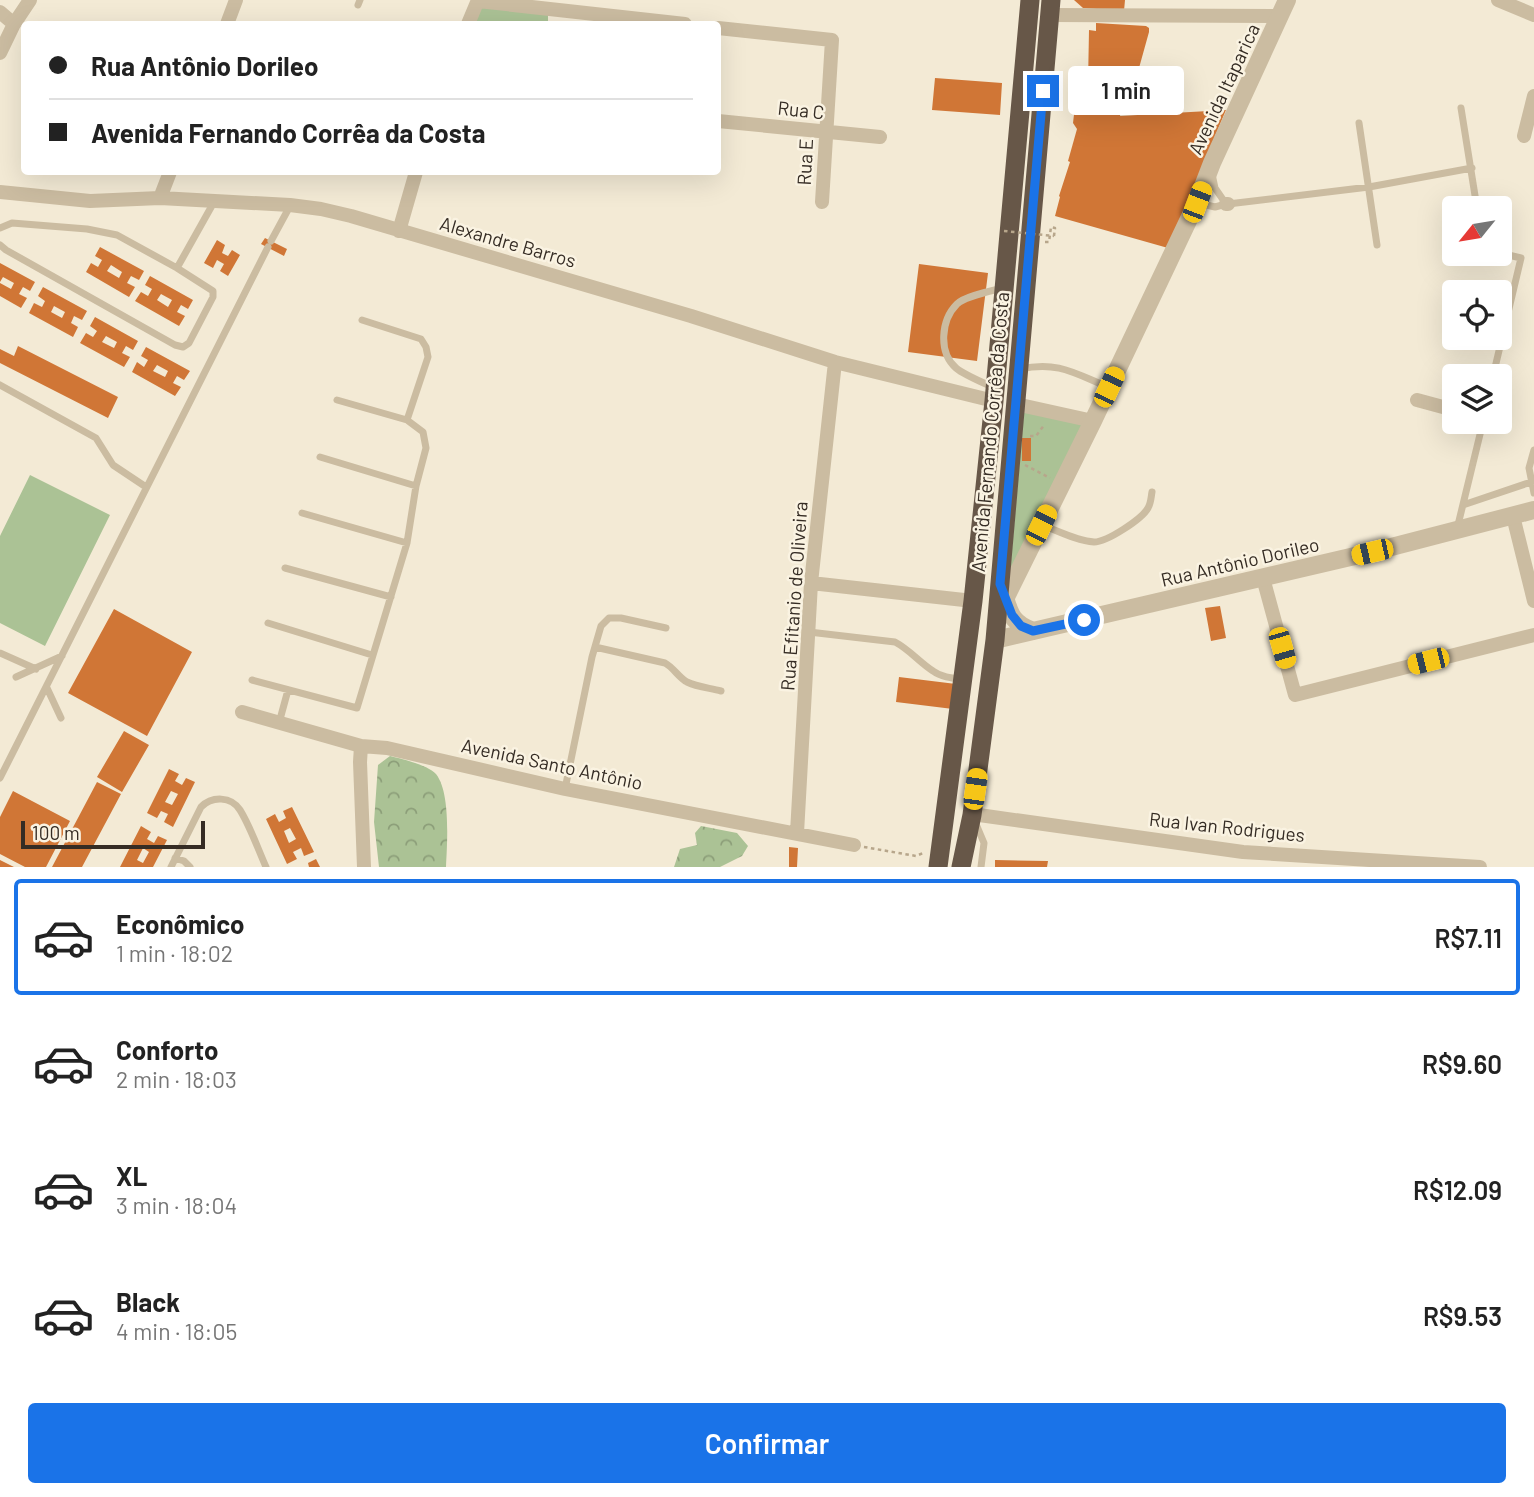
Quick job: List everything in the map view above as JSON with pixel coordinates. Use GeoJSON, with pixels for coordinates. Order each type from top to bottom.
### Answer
{"type":"FeatureCollection","features":[{"type":"Feature","properties":{"kind":"highway","name":"Avenida Fernando Corrêa da Costa"},"geometry":{"type":"LineString","coordinates":[[939,859],[974,601],[1030,0]]}},
{"type":"Feature","properties":{"kind":"highway","name":"Avenida Fernando Corrêa da Costa"},"geometry":{"type":"LineString","coordinates":[[961,867],[972,815],[1001,598],[1050,8]]}},
{"type":"Feature","properties":{"kind":"street"},"geometry":{"type":"LineString","coordinates":[[0,53],[8,29],[30,0]]}},
{"type":"Feature","properties":{"kind":"street"},"geometry":{"type":"LineString","coordinates":[[227,21],[236,0]]}},
{"type":"Feature","properties":{"kind":"street"},"geometry":{"type":"LineString","coordinates":[[1498,0],[1534,15]]}},
{"type":"Feature","properties":{"kind":"street"},"geometry":{"type":"LineString","coordinates":[[469,21],[478,1],[552,18],[618,21]]}},
{"type":"Feature","properties":{"kind":"street"},"geometry":{"type":"LineString","coordinates":[[1050,8],[1284,8]]}},
{"type":"Feature","properties":{"kind":"street","name":"Avenida Itaparica"},"geometry":{"type":"LineString","coordinates":[[1001,598],[1093,422],[1197,202],[1212,163],[1284,8]]}},
{"type":"Feature","properties":{"kind":"street"},"geometry":{"type":"LineString","coordinates":[[0,12],[8,29]]}},
{"type":"Feature","properties":{"kind":"street","name":"Rua E"},"geometry":{"type":"LineString","coordinates":[[721,28],[832,40],[822,202]]}},
{"type":"Feature","properties":{"kind":"street"},"geometry":{"type":"LineString","coordinates":[[1524,136],[1534,96]]}},
{"type":"Feature","properties":{"kind":"street","name":"Rua C"},"geometry":{"type":"LineString","coordinates":[[721,121],[880,137]]}},
{"type":"Feature","properties":{"kind":"street"},"geometry":{"type":"LineString","coordinates":[[160,198],[169,175]]}},
{"type":"Feature","properties":{"kind":"street"},"geometry":{"type":"LineString","coordinates":[[399,231],[415,175]]}},
{"type":"Feature","properties":{"kind":"street","name":"Alexandre Barros"},"geometry":{"type":"LineString","coordinates":[[0,192],[90,201],[160,198],[321,209],[691,316],[835,362],[994,395]]}},
{"type":"Feature","properties":{"kind":"street","name":"Rua Efitanio de Oliveira"},"geometry":{"type":"LineString","coordinates":[[797,833],[811,583],[835,362]]}},
{"type":"Feature","properties":{"kind":"street"},"geometry":{"type":"LineString","coordinates":[[1417,400],[1442,407]]}},
{"type":"Feature","properties":{"kind":"street"},"geometry":{"type":"LineString","coordinates":[[1016,404],[1093,422]]}},
{"type":"Feature","properties":{"kind":"street","name":"Rua Antônio Dorileo"},"geometry":{"type":"LineString","coordinates":[[995,640],[1372,552],[1534,510]]}},
{"type":"Feature","properties":{"kind":"street"},"geometry":{"type":"LineString","coordinates":[[1513,516],[1534,601]]}},
{"type":"Feature","properties":{"kind":"street"},"geometry":{"type":"LineString","coordinates":[[1263,578],[1295,695],[1534,635]]}},
{"type":"Feature","properties":{"kind":"street"},"geometry":{"type":"LineString","coordinates":[[811,583],[974,601]]}},
{"type":"Feature","properties":{"kind":"street"},"geometry":{"type":"LineString","coordinates":[[1001,598],[1015,621],[1033,631]]}},
{"type":"Feature","properties":{"kind":"street","name":"Avenida Santo Antônio"},"geometry":{"type":"LineString","coordinates":[[242,712],[361,746],[387,748],[565,789],[854,845]]}},
{"type":"Feature","properties":{"kind":"street"},"geometry":{"type":"LineString","coordinates":[[361,746],[363,867]]}},
{"type":"Feature","properties":{"kind":"street","name":"Rua Ivan Rodrigues"},"geometry":{"type":"LineString","coordinates":[[972,815],[1243,852],[1480,867]]}},
{"type":"Feature","properties":{"kind":"lane"},"geometry":{"type":"LineString","coordinates":[[1461,108],[1476,196]]}},
{"type":"Feature","properties":{"kind":"lane"},"geometry":{"type":"LineString","coordinates":[[1359,122],[1377,245]]}},
{"type":"Feature","properties":{"kind":"lane"},"geometry":{"type":"LineString","coordinates":[[1212,163],[1215,188],[1227,204]]}},
{"type":"Feature","properties":{"kind":"lane"},"geometry":{"type":"LineString","coordinates":[[1197,202],[1215,207],[1369,187],[1472,168]]}},
{"type":"Feature","properties":{"kind":"lane"},"geometry":{"type":"LineString","coordinates":[[177,268],[214,202]]}},
{"type":"Feature","properties":{"kind":"lane"},"geometry":{"type":"LineString","coordinates":[[0,778],[290,205]]}},
{"type":"Feature","properties":{"kind":"lane"},"geometry":{"type":"LineString","coordinates":[[0,228],[12,223],[87,229],[117,235],[213,291],[213,298],[189,343],[183,347],[175,345],[0,245]]}},
{"type":"Feature","properties":{"kind":"lane"},"geometry":{"type":"LineString","coordinates":[[1496,364],[1521,258],[1512,256]]}},
{"type":"Feature","properties":{"kind":"lane"},"geometry":{"type":"LineString","coordinates":[[994,395],[955,367],[945,350],[944,326],[958,303],[1003,288]]}},
{"type":"Feature","properties":{"kind":"lane"},"geometry":{"type":"LineString","coordinates":[[362,320],[421,339],[426,347],[428,357],[407,421]]}},
{"type":"Feature","properties":{"kind":"lane"},"geometry":{"type":"LineString","coordinates":[[1018,370],[1038,366],[1061,368],[1109,387]]}},
{"type":"Feature","properties":{"kind":"lane"},"geometry":{"type":"LineString","coordinates":[[0,385],[96,438],[113,465],[146,488]]}},
{"type":"Feature","properties":{"kind":"lane"},"geometry":{"type":"LineString","coordinates":[[252,680],[357,708],[391,597],[407,543],[416,486],[426,448],[423,432],[407,421],[337,400]]}},
{"type":"Feature","properties":{"kind":"lane"},"geometry":{"type":"LineString","coordinates":[[1457,530],[1480,434]]}},
{"type":"Feature","properties":{"kind":"lane"},"geometry":{"type":"LineString","coordinates":[[1534,450],[1530,468],[1534,494]]}},
{"type":"Feature","properties":{"kind":"lane"},"geometry":{"type":"LineString","coordinates":[[320,457],[416,486]]}},
{"type":"Feature","properties":{"kind":"lane"},"geometry":{"type":"LineString","coordinates":[[1463,505],[1533,482]]}},
{"type":"Feature","properties":{"kind":"lane"},"geometry":{"type":"LineString","coordinates":[[1041,525],[1086,541],[1098,542],[1122,530],[1148,510],[1153,492]]}},
{"type":"Feature","properties":{"kind":"lane"},"geometry":{"type":"LineString","coordinates":[[302,513],[407,543]]}},
{"type":"Feature","properties":{"kind":"lane"},"geometry":{"type":"LineString","coordinates":[[285,568],[391,597]]}},
{"type":"Feature","properties":{"kind":"lane"},"geometry":{"type":"LineString","coordinates":[[565,789],[601,626],[609,618],[621,618],[666,628]]}},
{"type":"Feature","properties":{"kind":"lane"},"geometry":{"type":"LineString","coordinates":[[268,623],[372,655]]}},
{"type":"Feature","properties":{"kind":"lane"},"geometry":{"type":"LineString","coordinates":[[809,632],[895,642],[905,647],[934,672],[963,679]]}},
{"type":"Feature","properties":{"kind":"lane"},"geometry":{"type":"LineString","coordinates":[[595,647],[665,663],[687,682],[720,691]]}},
{"type":"Feature","properties":{"kind":"lane"},"geometry":{"type":"LineString","coordinates":[[0,653],[36,669]]}},
{"type":"Feature","properties":{"kind":"lane"},"geometry":{"type":"LineString","coordinates":[[16,677],[62,656]]}},
{"type":"Feature","properties":{"kind":"lane"},"geometry":{"type":"LineString","coordinates":[[47,688],[61,718]]}},
{"type":"Feature","properties":{"kind":"lane"},"geometry":{"type":"LineString","coordinates":[[279,723],[288,690]]}},
{"type":"Feature","properties":{"kind":"lane"},"geometry":{"type":"LineString","coordinates":[[171,867],[201,807],[213,799],[227,800],[239,807],[266,867]]}},
{"type":"Feature","properties":{"kind":"lane"},"geometry":{"type":"LineString","coordinates":[[972,815],[984,843],[981,867]]}},
{"type":"Feature","properties":{"kind":"lane"},"geometry":{"type":"LineString","coordinates":[[175,858],[190,867]]}},
{"type":"Feature","properties":{"kind":"path"},"geometry":{"type":"LineString","coordinates":[[1004,231],[1054,236],[1055,228],[1051,227],[1049,242]]}},
{"type":"Feature","properties":{"kind":"path"},"geometry":{"type":"LineString","coordinates":[[1026,436],[1036,436],[1053,412]]}},
{"type":"Feature","properties":{"kind":"path"},"geometry":{"type":"LineString","coordinates":[[1026,466],[1061,484]]}},
{"type":"Feature","properties":{"kind":"path"},"geometry":{"type":"LineString","coordinates":[[854,845],[916,856],[934,851],[939,859]]}},
{"type":"Feature","properties":{"kind":"green space"},"geometry":{"type":"Polygon","coordinates":[[[479,5],[548,15],[548,21],[472,21],[479,5]]]}},
{"type":"Feature","properties":{"kind":"green space"},"geometry":{"type":"Polygon","coordinates":[[[1024,411],[1084,424],[1010,571],[1024,411]]]}},
{"type":"Feature","properties":{"kind":"green space"},"geometry":{"type":"Polygon","coordinates":[[[30,475],[110,515],[45,646],[0,623],[0,536],[30,475]]]}},
{"type":"Feature","properties":{"kind":"green space"},"geometry":{"type":"Polygon","coordinates":[[[390,756],[427,768],[436,774],[441,783],[447,819],[446,867],[379,867],[374,822],[378,765],[390,756]]]}},
{"type":"Feature","properties":{"kind":"green space"},"geometry":{"type":"Polygon","coordinates":[[[701,826],[737,833],[748,846],[742,856],[720,867],[674,867],[680,849],[697,845],[695,833],[701,826]]]}},
{"type":"Feature","properties":{"kind":"building"},"geometry":{"type":"Polygon","coordinates":[[[1074,0],[1125,0],[1124,11],[1083,8],[1074,0]]]}},
{"type":"Feature","properties":{"kind":"building"},"geometry":{"type":"Polygon","coordinates":[[[1096,23],[1149,28],[1134,86],[1129,86],[1129,105],[1123,104],[1120,116],[1226,110],[1168,248],[1055,216],[1077,129],[1073,123],[1075,106],[1084,103],[1075,103],[1075,84],[1088,84],[1089,30],[1096,31],[1096,23]]]}},
{"type":"Feature","properties":{"kind":"building"},"geometry":{"type":"Polygon","coordinates":[[[935,78],[1002,83],[1000,115],[932,110],[935,78]]]}},
{"type":"Feature","properties":{"kind":"building"},"geometry":{"type":"Polygon","coordinates":[[[265,238],[287,249],[284,256],[261,244],[265,238]]]}},
{"type":"Feature","properties":{"kind":"building"},"geometry":{"type":"Polygon","coordinates":[[[217,240],[225,245],[222,253],[228,256],[232,250],[240,255],[228,276],[220,271],[224,264],[217,260],[213,268],[204,263],[217,240]]]}},
{"type":"Feature","properties":{"kind":"building"},"geometry":{"type":"Polygon","coordinates":[[[100,247],[144,271],[139,280],[131,276],[127,283],[135,287],[129,297],[86,272],[91,263],[98,267],[102,260],[95,256],[100,247]],[[111,265],[107,271],[119,278],[122,272],[111,265]]]}},
{"type":"Feature","properties":{"kind":"building"},"geometry":{"type":"Polygon","coordinates":[[[0,263],[35,282],[30,291],[23,287],[19,294],[27,298],[21,308],[0,296],[0,283],[11,289],[14,283],[3,277],[0,282],[0,263]]]}},
{"type":"Feature","properties":{"kind":"building"},"geometry":{"type":"Polygon","coordinates":[[[919,264],[988,273],[977,361],[908,352],[919,264]]]}},
{"type":"Feature","properties":{"kind":"building"},"geometry":{"type":"Polygon","coordinates":[[[150,276],[193,300],[188,309],[181,305],[177,312],[185,316],[179,326],[135,301],[141,292],[148,296],[152,289],[145,285],[150,276]],[[161,294],[157,300],[168,307],[172,300],[161,294]]]}},
{"type":"Feature","properties":{"kind":"building"},"geometry":{"type":"Polygon","coordinates":[[[43,287],[87,311],[82,320],[74,316],[71,323],[78,327],[73,337],[29,313],[34,303],[42,307],[45,301],[38,296],[43,287]],[[54,306],[51,312],[62,318],[65,312],[54,306]]]}},
{"type":"Feature","properties":{"kind":"building"},"geometry":{"type":"Polygon","coordinates":[[[95,317],[138,341],[133,350],[126,346],[122,353],[130,357],[124,367],[80,343],[86,333],[93,337],[97,331],[90,326],[95,317]],[[106,336],[102,342],[114,348],[117,342],[106,336]]]}},
{"type":"Feature","properties":{"kind":"building"},"geometry":{"type":"Polygon","coordinates":[[[18,346],[118,397],[108,418],[0,363],[0,349],[14,356],[18,346]]]}},
{"type":"Feature","properties":{"kind":"building"},"geometry":{"type":"Polygon","coordinates":[[[146,347],[190,371],[184,380],[177,376],[173,383],[181,387],[175,396],[132,372],[137,362],[144,367],[148,360],[141,356],[146,347]],[[157,365],[153,371],[165,377],[168,371],[157,365]]]}},
{"type":"Feature","properties":{"kind":"building"},"geometry":{"type":"Polygon","coordinates":[[[1022,438],[1031,438],[1031,461],[1022,461],[1022,438]]]}},
{"type":"Feature","properties":{"kind":"building"},"geometry":{"type":"Polygon","coordinates":[[[1220,606],[1226,638],[1211,641],[1205,608],[1220,606]]]}},
{"type":"Feature","properties":{"kind":"building"},"geometry":{"type":"Polygon","coordinates":[[[114,609],[192,652],[147,736],[68,693],[114,609]]]}},
{"type":"Feature","properties":{"kind":"building"},"geometry":{"type":"Polygon","coordinates":[[[899,677],[956,684],[953,709],[896,702],[899,677]]]}},
{"type":"Feature","properties":{"kind":"building"},"geometry":{"type":"Polygon","coordinates":[[[124,731],[149,745],[122,792],[97,777],[124,731]]]}},
{"type":"Feature","properties":{"kind":"building"},"geometry":{"type":"Polygon","coordinates":[[[169,769],[179,774],[175,781],[182,785],[186,778],[195,782],[173,827],[164,822],[168,814],[161,811],[157,818],[147,813],[169,769]],[[171,791],[165,802],[172,805],[178,794],[171,791]]]}},
{"type":"Feature","properties":{"kind":"building"},"geometry":{"type":"Polygon","coordinates":[[[97,782],[121,794],[82,867],[52,867],[97,782]]]}},
{"type":"Feature","properties":{"kind":"building"},"geometry":{"type":"Polygon","coordinates":[[[13,791],[70,821],[46,867],[25,867],[0,854],[0,817],[13,791]]]}},
{"type":"Feature","properties":{"kind":"building"},"geometry":{"type":"Polygon","coordinates":[[[292,807],[314,852],[304,856],[301,848],[293,852],[297,859],[287,864],[266,819],[275,814],[279,822],[286,818],[283,811],[292,807]],[[290,828],[284,831],[289,843],[296,839],[290,828]]]}},
{"type":"Feature","properties":{"kind":"building"},"geometry":{"type":"Polygon","coordinates":[[[141,826],[151,832],[147,839],[154,843],[158,836],[167,840],[153,867],[120,867],[141,826]],[[143,848],[137,860],[143,863],[149,852],[143,848]]]}},
{"type":"Feature","properties":{"kind":"building"},"geometry":{"type":"Polygon","coordinates":[[[789,847],[798,848],[797,867],[789,867],[789,847]]]}},
{"type":"Feature","properties":{"kind":"building"},"geometry":{"type":"Polygon","coordinates":[[[316,859],[320,867],[309,867],[308,863],[316,859]]]}},
{"type":"Feature","properties":{"kind":"building"},"geometry":{"type":"Polygon","coordinates":[[[0,860],[14,867],[0,867],[0,860]]]}},
{"type":"Feature","properties":{"kind":"building"},"geometry":{"type":"Polygon","coordinates":[[[995,860],[1048,861],[1047,867],[995,867],[995,860]]]}},
{"type":"Feature","properties":{"kind":"route"},"geometry":{"type":"LineString","coordinates":[[1043,91],[1000,584],[1015,621],[1021,626],[1033,631],[1084,620]]}}]}
